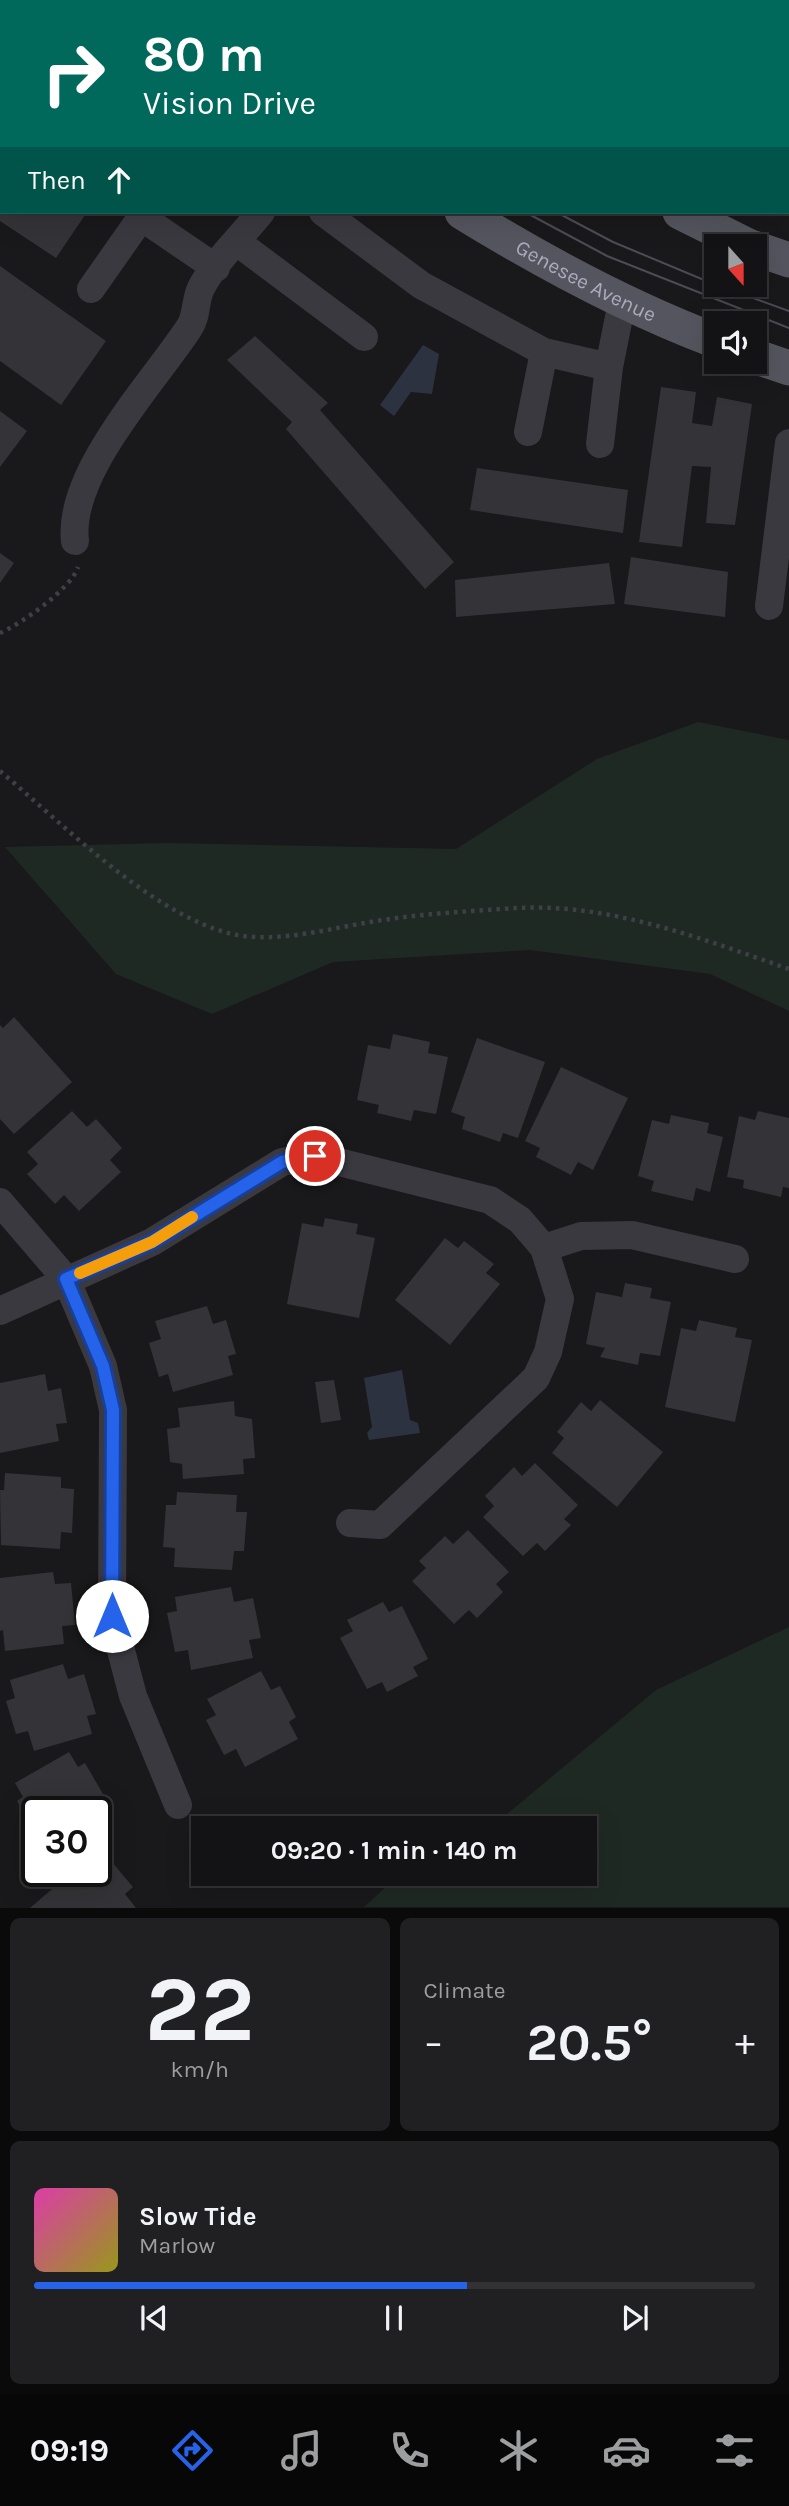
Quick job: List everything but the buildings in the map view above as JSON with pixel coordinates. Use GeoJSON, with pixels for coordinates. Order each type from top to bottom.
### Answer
{"type":"FeatureCollection","features":[{"type":"Feature","properties":{"kind":"main road","name":"Genesee Avenue"},"geometry":{"type":"LineString","coordinates":[[465,214],[539,260],[622,302],[704,336]]}},
{"type":"Feature","properties":{"kind":"main road"},"geometry":{"type":"LineString","coordinates":[[684,214],[724,234]]}},
{"type":"Feature","properties":{"kind":"main road"},"geometry":{"type":"LineString","coordinates":[[767,253],[789,260]]}},
{"type":"Feature","properties":{"kind":"main road"},"geometry":{"type":"LineString","coordinates":[[767,360],[789,368]]}},
{"type":"Feature","properties":{"kind":"street"},"geometry":{"type":"LineString","coordinates":[[75,541],[73,529],[86,483],[122,421],[191,326],[201,288],[259,214]]}},
{"type":"Feature","properties":{"kind":"street"},"geometry":{"type":"LineString","coordinates":[[326,214],[421,285],[544,352],[609,367]]}},
{"type":"Feature","properties":{"kind":"street"},"geometry":{"type":"LineString","coordinates":[[91,289],[143,215],[216,268]]}},
{"type":"Feature","properties":{"kind":"street"},"geometry":{"type":"LineString","coordinates":[[237,242],[364,337]]}},
{"type":"Feature","properties":{"kind":"street"},"geometry":{"type":"LineString","coordinates":[[600,444],[609,367],[622,302]]}},
{"type":"Feature","properties":{"kind":"street"},"geometry":{"type":"LineString","coordinates":[[528,432],[544,352]]}},
{"type":"Feature","properties":{"kind":"street"},"geometry":{"type":"LineString","coordinates":[[769,606],[789,443]]}},
{"type":"Feature","properties":{"kind":"street"},"geometry":{"type":"LineString","coordinates":[[0,1311],[152,1242],[282,1162],[315,1156],[490,1200],[520,1220],[544,1248],[560,1299],[548,1352],[536,1378],[380,1525],[350,1523]]}},
{"type":"Feature","properties":{"kind":"street"},"geometry":{"type":"LineString","coordinates":[[0,1202],[66,1279],[103,1366],[113,1410],[112,1616],[133,1696],[178,1805]]}},
{"type":"Feature","properties":{"kind":"street"},"geometry":{"type":"LineString","coordinates":[[544,1248],[581,1236],[632,1235],[735,1259]]}},
{"type":"Feature","properties":{"kind":"path"},"geometry":{"type":"LineString","coordinates":[[0,633],[50,599],[75,577],[79,562],[75,541]]}},
{"type":"Feature","properties":{"kind":"path"},"geometry":{"type":"LineString","coordinates":[[0,771],[135,885],[182,917],[233,934],[290,936],[391,919],[520,908],[597,914],[665,926],[789,969]]}},
{"type":"Feature","properties":{"kind":"shaded area"},"geometry":{"type":"Polygon","coordinates":[[[698,722],[789,740],[789,1011],[710,974],[530,950],[333,962],[212,1014],[116,974],[5,847],[166,843],[456,849],[597,759],[698,722]]]}},
{"type":"Feature","properties":{"kind":"shaded area"},"geometry":{"type":"Polygon","coordinates":[[[789,1627],[789,1907],[364,1907],[387,1886],[597,1886],[597,1816],[505,1816],[656,1690],[789,1627]]]}},
{"type":"Feature","properties":{"kind":"water"},"geometry":{"type":"Polygon","coordinates":[[[423,345],[439,354],[432,394],[411,392],[394,416],[380,405],[423,345]]]}},
{"type":"Feature","properties":{"kind":"water"},"geometry":{"type":"Polygon","coordinates":[[[402,1370],[410,1420],[418,1423],[420,1433],[369,1440],[367,1433],[372,1427],[364,1378],[402,1370]]]}},
{"type":"Feature","properties":{"kind":"tram line"},"geometry":{"type":"LineString","coordinates":[[529,214],[607,256],[789,328]]}},
{"type":"Feature","properties":{"kind":"tram line"},"geometry":{"type":"LineString","coordinates":[[560,214],[613,242],[704,280]]}},
{"type":"Feature","properties":{"kind":"tram line"},"geometry":{"type":"LineString","coordinates":[[753,298],[789,311]]}},
{"type":"Feature","properties":{"kind":"slow traffic"},"geometry":{"type":"LineString","coordinates":[[80,1273],[152,1242],[192,1217]]}},
{"type":"Feature","properties":{"kind":"route"},"geometry":{"type":"LineString","coordinates":[[112,1616],[113,1410],[103,1366],[66,1279],[152,1242],[282,1162],[315,1156]]}}]}
